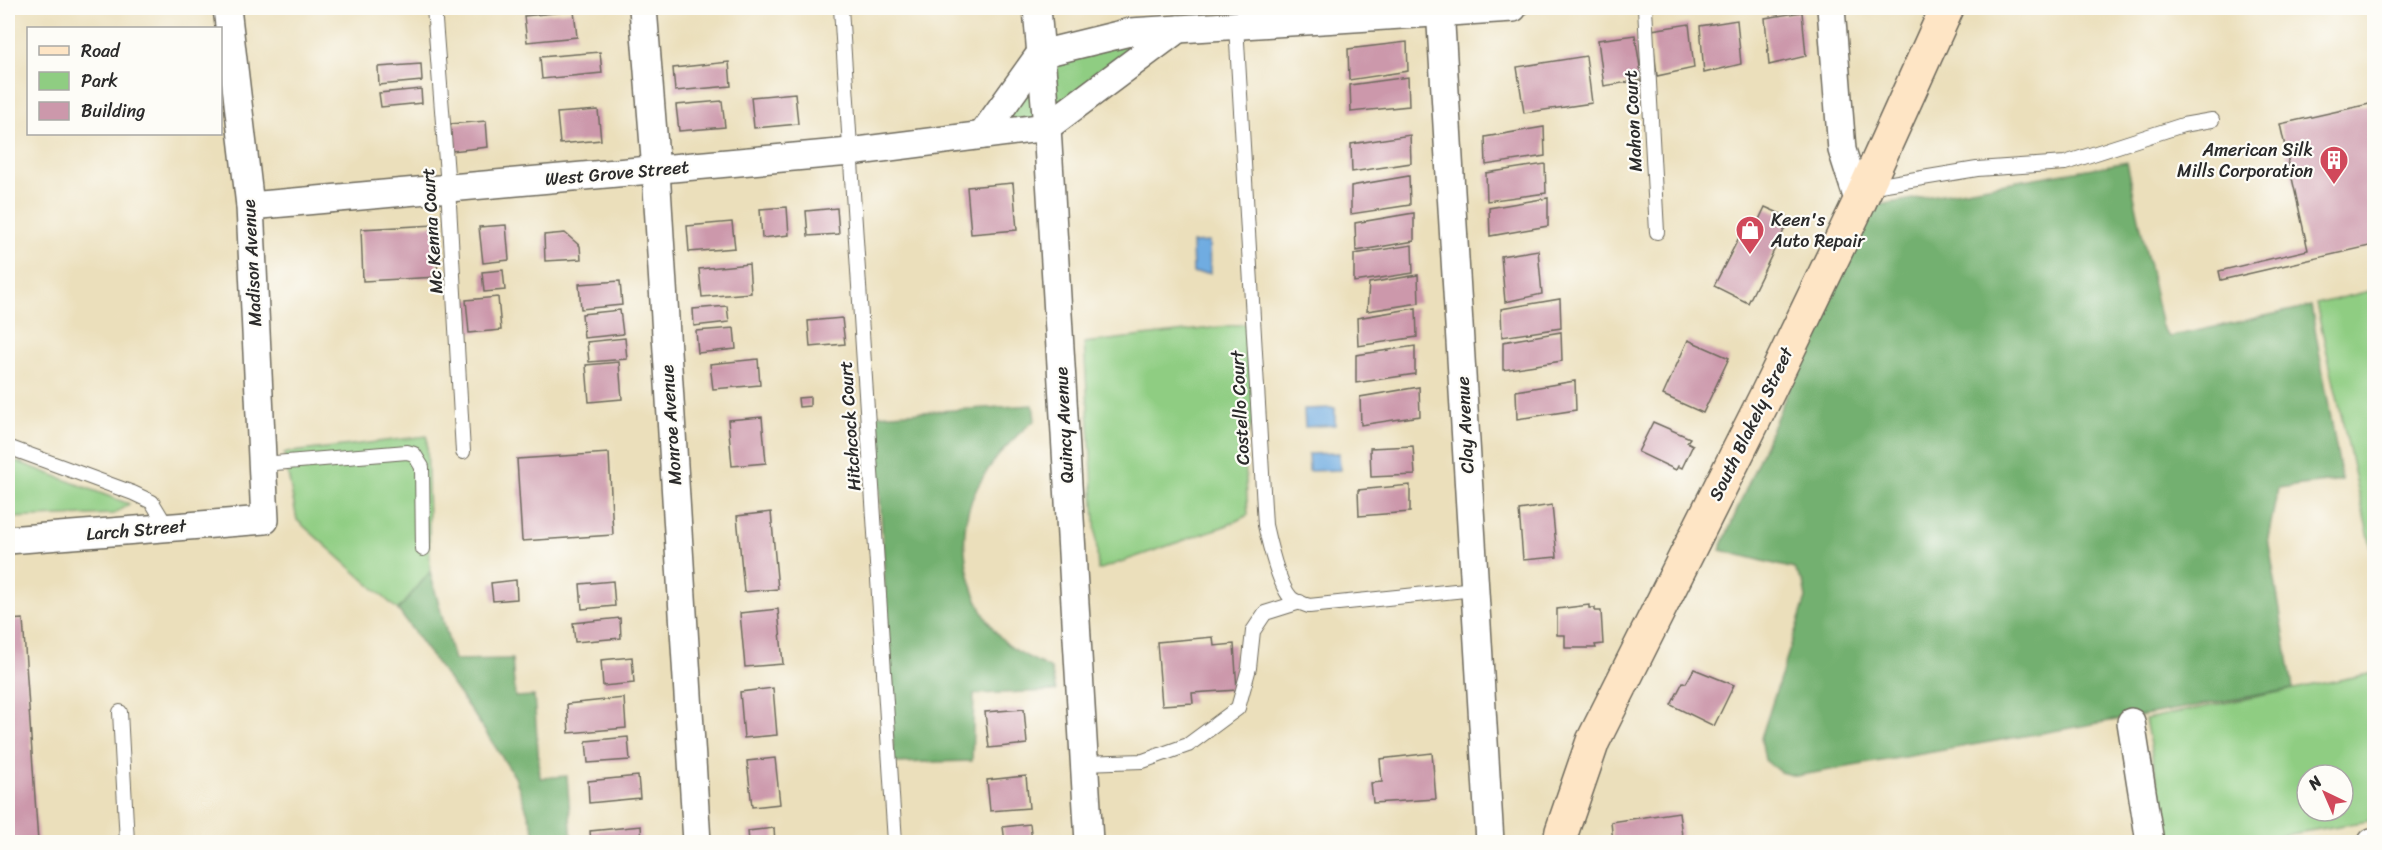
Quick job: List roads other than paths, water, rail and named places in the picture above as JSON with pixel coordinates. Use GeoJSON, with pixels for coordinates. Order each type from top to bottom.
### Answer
{"type":"FeatureCollection","features":[{"type":"Feature","properties":{"kind":"main road","name":"South Blakely Street"},"geometry":{"type":"LineString","coordinates":[[1560,843],[1593,741],[1767,394],[1862,195],[1947,8]]}},
{"type":"Feature","properties":{"kind":"street","name":"Madison Avenue"},"geometry":{"type":"LineString","coordinates":[[227,8],[250,206],[265,520]]}},
{"type":"Feature","properties":{"kind":"street","name":"Monroe Avenue"},"geometry":{"type":"LineString","coordinates":[[643,8],[656,171],[697,843]]}},
{"type":"Feature","properties":{"kind":"street","name":"Quincy Avenue"},"geometry":{"type":"LineString","coordinates":[[1037,8],[1047,127],[1089,843]]}},
{"type":"Feature","properties":{"kind":"street"},"geometry":{"type":"LineString","coordinates":[[982,135],[1040,54],[1130,32],[1440,10],[1513,8]]}},
{"type":"Feature","properties":{"kind":"street"},"geometry":{"type":"LineString","coordinates":[[1831,8],[1842,150],[1862,195]]}},
{"type":"Feature","properties":{"kind":"street","name":"Clay Avenue"},"geometry":{"type":"LineString","coordinates":[[1440,10],[1490,843]]}},
{"type":"Feature","properties":{"kind":"street","name":"West Grove Street"},"geometry":{"type":"LineString","coordinates":[[250,206],[849,152],[1047,127],[1178,29]]}},
{"type":"Feature","properties":{"kind":"street","name":"Larch Street"},"geometry":{"type":"LineString","coordinates":[[8,540],[265,520]]}},
{"type":"Feature","properties":{"kind":"street"},"geometry":{"type":"LineString","coordinates":[[2131,722],[2150,843]]}},
{"type":"Feature","properties":{"kind":"lane","name":"Mc Kenna Court"},"geometry":{"type":"LineString","coordinates":[[434,8],[448,187],[463,452]]}},
{"type":"Feature","properties":{"kind":"lane","name":"Hitchcock Court"},"geometry":{"type":"LineString","coordinates":[[841,8],[895,843]]}},
{"type":"Feature","properties":{"kind":"lane","name":"Mahon Court"},"geometry":{"type":"LineString","coordinates":[[1645,8],[1657,232]]}},
{"type":"Feature","properties":{"kind":"lane","name":"Costello Court"},"geometry":{"type":"LineString","coordinates":[[1236,25],[1265,525],[1272,555],[1283,582],[1292,598],[1300,602]]}},
{"type":"Feature","properties":{"kind":"lane"},"geometry":{"type":"LineString","coordinates":[[1862,195],[1977,169],[2066,163],[2183,125],[2212,120]]}},
{"type":"Feature","properties":{"kind":"lane"},"geometry":{"type":"LineString","coordinates":[[8,447],[152,502],[167,527]]}},
{"type":"Feature","properties":{"kind":"lane"},"geometry":{"type":"LineString","coordinates":[[263,464],[407,452],[414,454],[422,467],[423,549]]}},
{"type":"Feature","properties":{"kind":"lane"},"geometry":{"type":"LineString","coordinates":[[1083,763],[1143,761],[1188,745],[1238,708],[1249,668],[1253,630],[1265,613],[1300,602],[1309,606],[1475,589]]}},
{"type":"Feature","properties":{"kind":"lane"},"geometry":{"type":"LineString","coordinates":[[120,712],[127,843]]}},
{"type":"Feature","properties":{"kind":"water"},"geometry":{"type":"Polygon","coordinates":[[[1209,242],[1210,273],[1193,273],[1192,243],[1209,242]]]}},
{"type":"Feature","properties":{"kind":"water"},"geometry":{"type":"Polygon","coordinates":[[[1335,408],[1335,425],[1305,427],[1304,409],[1335,408]]]}},
{"type":"Feature","properties":{"kind":"water"},"geometry":{"type":"Polygon","coordinates":[[[1339,453],[1340,470],[1309,471],[1308,454],[1339,453]]]}},
{"type":"Feature","properties":{"kind":"place","name":"American Silk Mills Corporation"},"geometry":{"type":"Point","coordinates":[2334,186]}},
{"type":"Feature","properties":{"kind":"place","name":"Keen's Auto Repair"},"geometry":{"type":"Point","coordinates":[1750,256]}}]}
